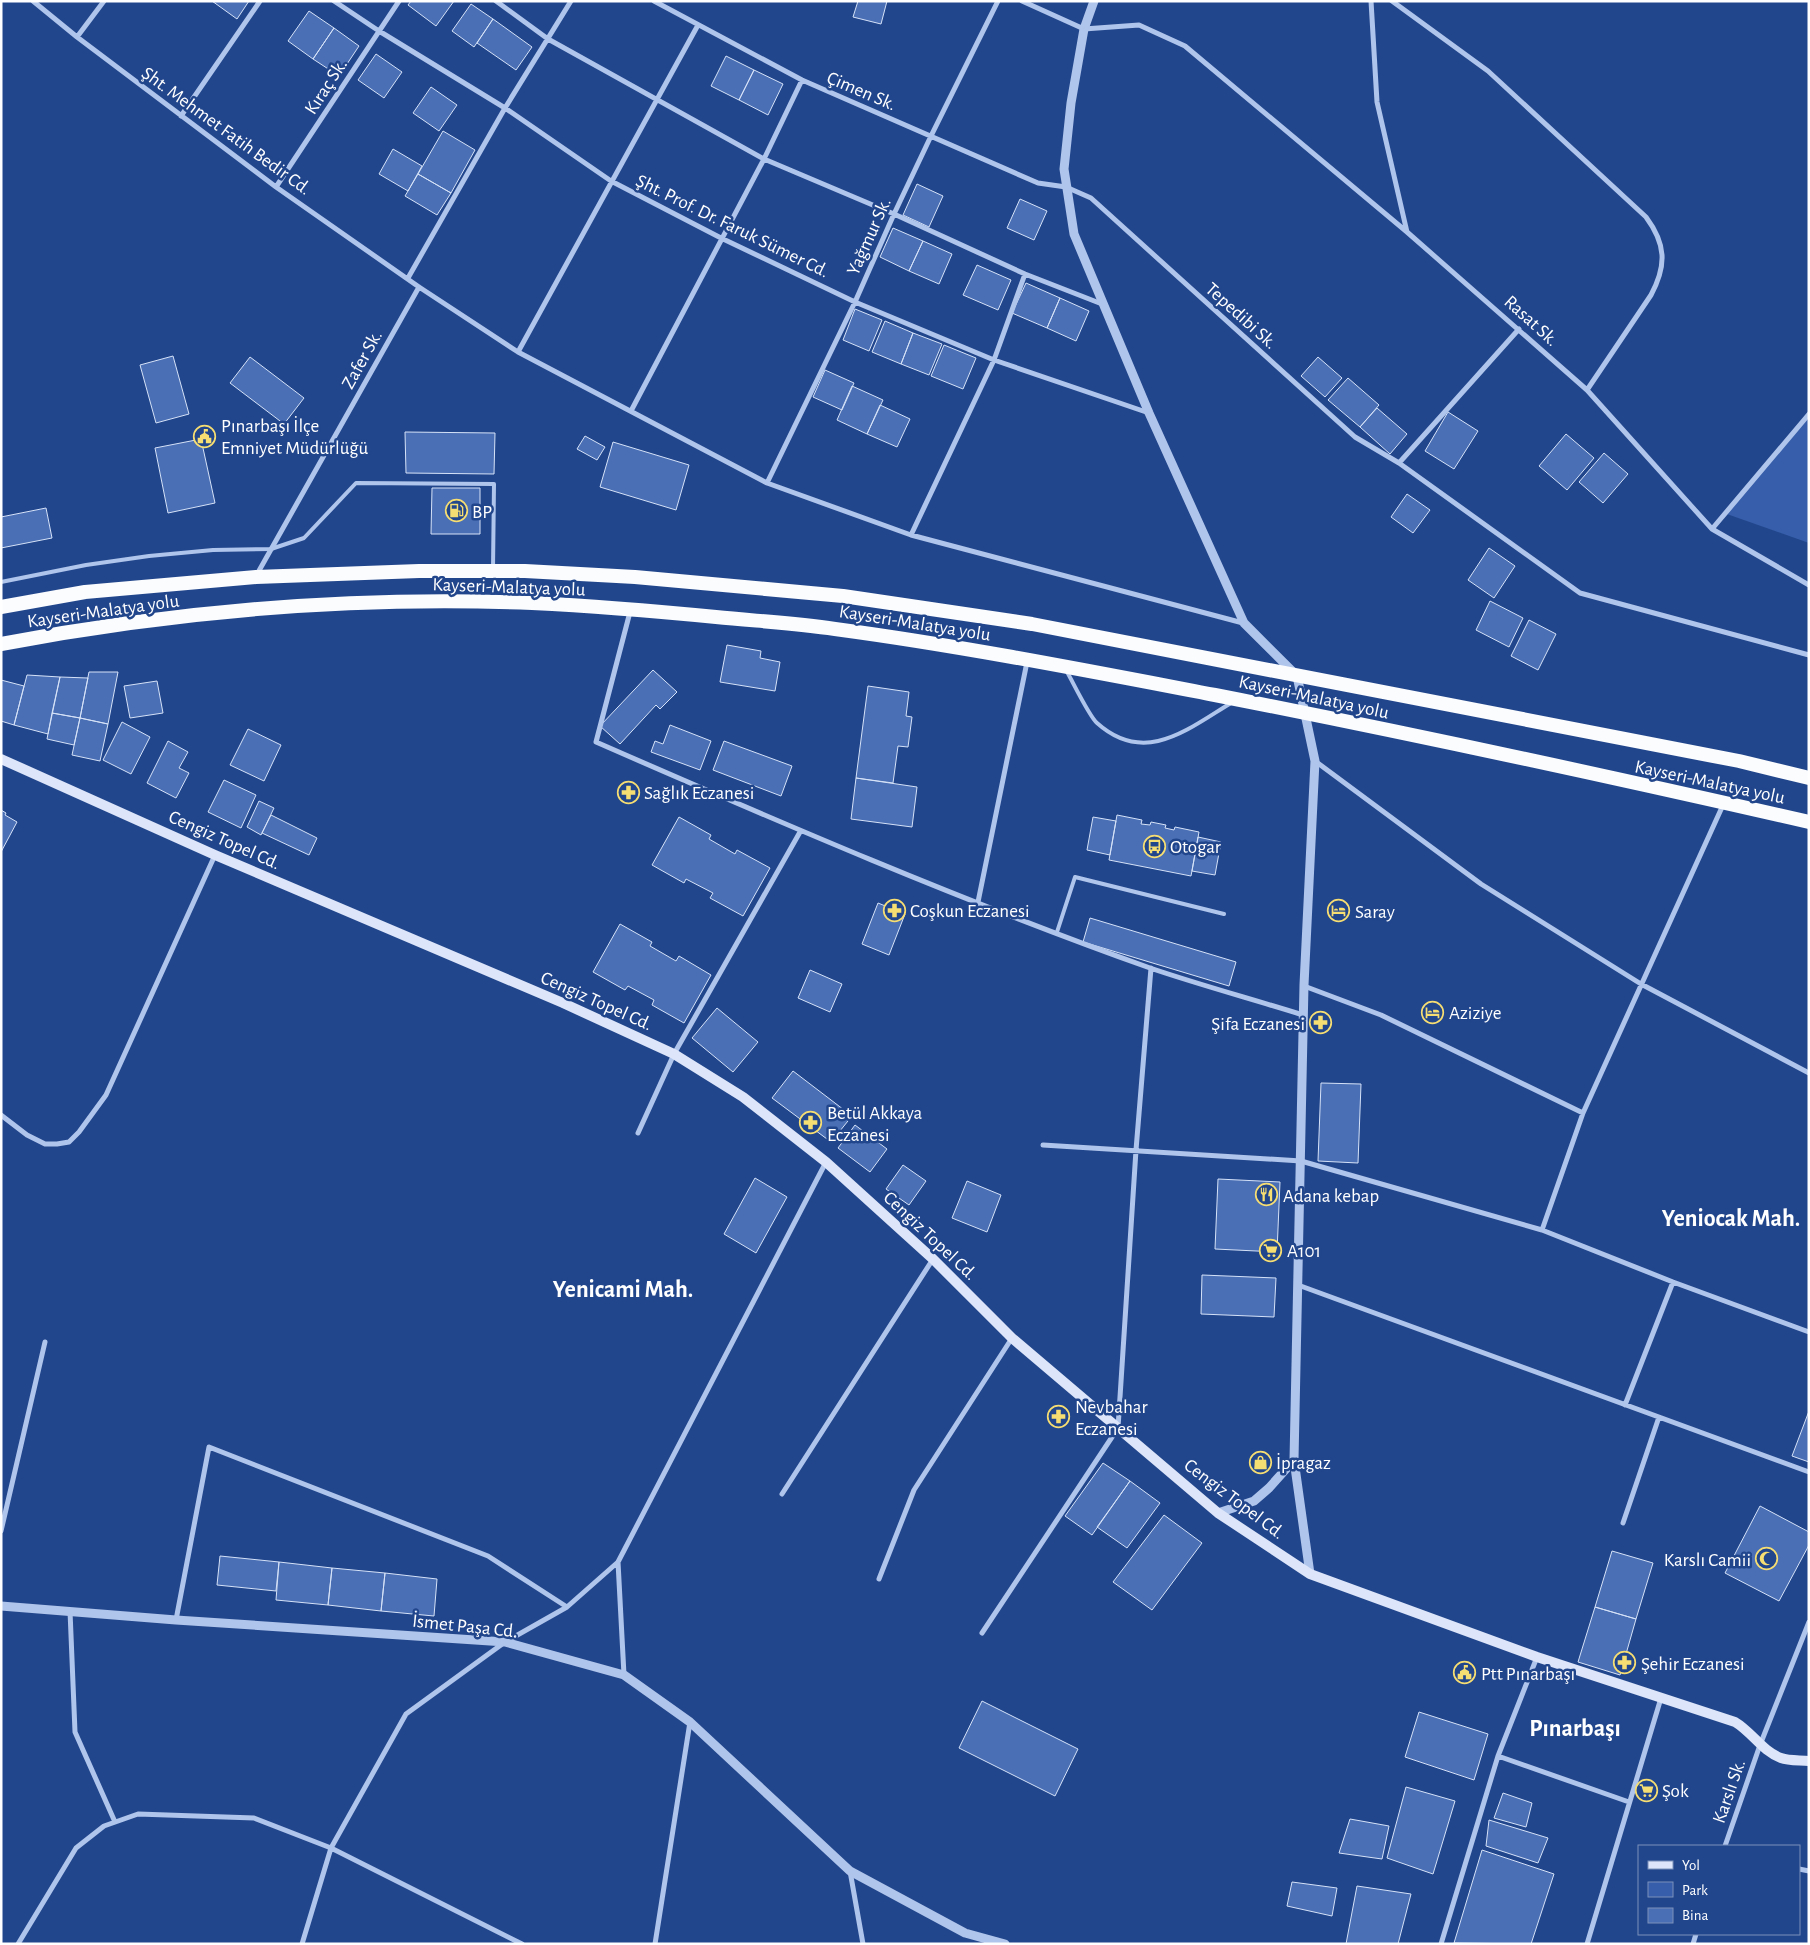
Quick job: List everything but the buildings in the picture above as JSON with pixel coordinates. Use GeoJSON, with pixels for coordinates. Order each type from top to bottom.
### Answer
{"type":"FeatureCollection","features":[{"type":"Feature","properties":{"kind":"highway","name":"Kayseri-Malatya yolu"},"geometry":{"type":"LineString","coordinates":[[1,606],[85,592],[256,577],[419,571],[493,571],[635,577],[843,596],[1032,624],[1739,760],[1809,778]]}},
{"type":"Feature","properties":{"kind":"highway","name":"Kayseri-Malatya yolu"},"geometry":{"type":"LineString","coordinates":[[1,644],[84,628],[200,615],[314,606],[434,602],[530,603],[631,609],[831,628],[1028,659],[1306,713],[1809,822]]}},
{"type":"Feature","properties":{"kind":"main road","name":"Cengiz Topel Cd."},"geometry":{"type":"LineString","coordinates":[[1,759],[215,854],[563,1003],[674,1054],[743,1098],[826,1162],[934,1259],[1012,1338],[1218,1513],[1310,1574],[1537,1657],[1735,1722],[1747,1730],[1760,1745],[1782,1759],[1809,1760]]}},
{"type":"Feature","properties":{"kind":"street","name":"Şht. Mehmet Fatih Bedir Cd."},"geometry":{"type":"LineString","coordinates":[[33,1],[77,37],[276,187],[419,287],[518,352],[767,483],[911,535],[1244,623]]}},
{"type":"Feature","properties":{"kind":"street"},"geometry":{"type":"LineString","coordinates":[[77,37],[104,1]]}},
{"type":"Feature","properties":{"kind":"street"},"geometry":{"type":"LineString","coordinates":[[181,116],[260,1]]}},
{"type":"Feature","properties":{"kind":"street","name":"Şht. Prof. Dr. Faruk Sümer Cd."},"geometry":{"type":"LineString","coordinates":[[334,1],[379,31],[505,108],[610,181],[721,238],[855,302],[994,360],[1149,413]]}},
{"type":"Feature","properties":{"kind":"street","name":"Kıraç Sk."},"geometry":{"type":"LineString","coordinates":[[276,187],[399,1]]}},
{"type":"Feature","properties":{"kind":"street"},"geometry":{"type":"LineString","coordinates":[[496,1],[548,39],[764,159],[894,214],[1025,274],[1104,305]]}},
{"type":"Feature","properties":{"kind":"street"},"geometry":{"type":"LineString","coordinates":[[408,278],[505,108],[570,1]]}},
{"type":"Feature","properties":{"kind":"street","name":"Çimen Sk."},"geometry":{"type":"LineString","coordinates":[[654,1],[802,80],[1038,183],[1066,187]]}},
{"type":"Feature","properties":{"kind":"street","name":"Yağmur Sk."},"geometry":{"type":"LineString","coordinates":[[767,483],[855,302],[931,136],[998,1]]}},
{"type":"Feature","properties":{"kind":"street"},"geometry":{"type":"LineString","coordinates":[[1022,1],[1084,28]]}},
{"type":"Feature","properties":{"kind":"street"},"geometry":{"type":"LineString","coordinates":[[1094,1],[1084,28],[1071,103],[1064,169],[1074,234],[1149,413],[1244,623],[1297,676],[1315,761],[1303,1015],[1294,1460],[1310,1574]]}},
{"type":"Feature","properties":{"kind":"street"},"geometry":{"type":"LineString","coordinates":[[1371,1],[1377,102],[1407,232]]}},
{"type":"Feature","properties":{"kind":"street"},"geometry":{"type":"LineString","coordinates":[[1392,1],[1488,71],[1646,217],[1656,230],[1662,246],[1663,263],[1659,280],[1651,295],[1587,390]]}},
{"type":"Feature","properties":{"kind":"street"},"geometry":{"type":"LineString","coordinates":[[518,352],[610,181],[698,25]]}},
{"type":"Feature","properties":{"kind":"street","name":"Rasat Sk."},"geometry":{"type":"LineString","coordinates":[[1084,28],[1139,25],[1185,46],[1407,232],[1587,390],[1712,529],[1809,585]]}},
{"type":"Feature","properties":{"kind":"street"},"geometry":{"type":"LineString","coordinates":[[630,411],[764,159],[802,80]]}},
{"type":"Feature","properties":{"kind":"street","name":"Tepedibi Sk."},"geometry":{"type":"LineString","coordinates":[[1066,187],[1091,198],[1355,437],[1399,463],[1580,593],[1809,655]]}},
{"type":"Feature","properties":{"kind":"street"},"geometry":{"type":"LineString","coordinates":[[911,535],[994,360],[1025,274]]}},
{"type":"Feature","properties":{"kind":"street","name":"Zafer Sk."},"geometry":{"type":"LineString","coordinates":[[256,577],[419,287]]}},
{"type":"Feature","properties":{"kind":"street"},"geometry":{"type":"LineString","coordinates":[[1399,463],[1519,329]]}},
{"type":"Feature","properties":{"kind":"street"},"geometry":{"type":"LineString","coordinates":[[1712,529],[1809,414]]}},
{"type":"Feature","properties":{"kind":"street"},"geometry":{"type":"LineString","coordinates":[[631,609],[596,742],[800,832],[978,902],[1151,968],[1303,1015]]}},
{"type":"Feature","properties":{"kind":"street"},"geometry":{"type":"LineString","coordinates":[[978,902],[1028,659]]}},
{"type":"Feature","properties":{"kind":"street"},"geometry":{"type":"LineString","coordinates":[[1315,761],[1480,884],[1641,984],[1809,1073]]}},
{"type":"Feature","properties":{"kind":"street"},"geometry":{"type":"LineString","coordinates":[[1542,1230],[1583,1113],[1724,803]]}},
{"type":"Feature","properties":{"kind":"street"},"geometry":{"type":"LineString","coordinates":[[638,1133],[674,1054],[800,832]]}},
{"type":"Feature","properties":{"kind":"street"},"geometry":{"type":"LineString","coordinates":[[1,1115],[27,1134],[45,1144],[68,1142],[80,1132],[106,1095],[215,854]]}},
{"type":"Feature","properties":{"kind":"street"},"geometry":{"type":"LineString","coordinates":[[982,1633],[1118,1428],[1136,1150],[1151,968]]}},
{"type":"Feature","properties":{"kind":"street"},"geometry":{"type":"LineString","coordinates":[[1304,986],[1381,1015],[1583,1113]]}},
{"type":"Feature","properties":{"kind":"street"},"geometry":{"type":"LineString","coordinates":[[1043,1146],[1301,1161],[1542,1230],[1673,1282],[1809,1332]]}},
{"type":"Feature","properties":{"kind":"street"},"geometry":{"type":"LineString","coordinates":[[302,1944],[331,1848],[406,1714],[505,1642],[567,1607],[618,1562],[826,1162]]}},
{"type":"Feature","properties":{"kind":"street"},"geometry":{"type":"LineString","coordinates":[[782,1494],[934,1259]]}},
{"type":"Feature","properties":{"kind":"street"},"geometry":{"type":"LineString","coordinates":[[1625,1404],[1673,1282]]}},
{"type":"Feature","properties":{"kind":"street"},"geometry":{"type":"LineString","coordinates":[[1298,1285],[1809,1472]]}},
{"type":"Feature","properties":{"kind":"street"},"geometry":{"type":"LineString","coordinates":[[879,1579],[914,1490],[1012,1338]]}},
{"type":"Feature","properties":{"kind":"street"},"geometry":{"type":"LineString","coordinates":[[1,1531],[45,1342]]}},
{"type":"Feature","properties":{"kind":"street"},"geometry":{"type":"LineString","coordinates":[[1623,1523],[1659,1417]]}},
{"type":"Feature","properties":{"kind":"street"},"geometry":{"type":"LineString","coordinates":[[176,1620],[208,1447],[488,1556],[567,1607]]}},
{"type":"Feature","properties":{"kind":"street"},"geometry":{"type":"LineString","coordinates":[[1218,1513],[1254,1501],[1294,1460]]}},
{"type":"Feature","properties":{"kind":"street"},"geometry":{"type":"LineString","coordinates":[[618,1562],[624,1674]]}},
{"type":"Feature","properties":{"kind":"street","name":"İsmet Paşa Cd."},"geometry":{"type":"LineString","coordinates":[[1,1606],[505,1642],[624,1674],[690,1722],[850,1871],[965,1933],[1005,1944]]}},
{"type":"Feature","properties":{"kind":"street"},"geometry":{"type":"LineString","coordinates":[[70,1612],[75,1732],[115,1822]]}},
{"type":"Feature","properties":{"kind":"street","name":"Karslı Sk."},"geometry":{"type":"LineString","coordinates":[[1725,1845],[1760,1745],[1809,1622]]}},
{"type":"Feature","properties":{"kind":"street"},"geometry":{"type":"LineString","coordinates":[[1441,1944],[1498,1756],[1537,1657]]}},
{"type":"Feature","properties":{"kind":"street"},"geometry":{"type":"LineString","coordinates":[[1587,1944],[1661,1697]]}},
{"type":"Feature","properties":{"kind":"street"},"geometry":{"type":"LineString","coordinates":[[655,1944],[690,1722]]}},
{"type":"Feature","properties":{"kind":"street"},"geometry":{"type":"LineString","coordinates":[[1498,1756],[1629,1802]]}},
{"type":"Feature","properties":{"kind":"street"},"geometry":{"type":"LineString","coordinates":[[18,1944],[76,1848],[104,1826],[138,1814],[254,1818],[331,1848],[522,1944]]}},
{"type":"Feature","properties":{"kind":"street"},"geometry":{"type":"LineString","coordinates":[[850,1871],[862,1944]]}},
{"type":"Feature","properties":{"kind":"lane"},"geometry":{"type":"LineString","coordinates":[[1,582],[86,565],[149,556],[213,550],[271,549],[304,538],[356,483],[494,484],[493,571]]}},
{"type":"Feature","properties":{"kind":"lane"},"geometry":{"type":"LineString","coordinates":[[1064,666],[1096,722],[1117,737],[1146,744],[1176,736],[1236,700]]}},
{"type":"Feature","properties":{"kind":"lane"},"geometry":{"type":"LineString","coordinates":[[1057,932],[1076,878],[1224,914]]}},
{"type":"Feature","properties":{"kind":"green space"},"geometry":{"type":"Polygon","coordinates":[[[1809,414],[1809,543],[1724,513],[1809,414]]]}},
{"type":"Feature","properties":{"kind":"place","name":"Pınarbaşı İlçe Emniyet Müdürlüğü"},"geometry":{"type":"Point","coordinates":[205,436]}},
{"type":"Feature","properties":{"kind":"place","name":"BP"},"geometry":{"type":"Point","coordinates":[456,511]}},
{"type":"Feature","properties":{"kind":"place","name":"Sağlık Eczanesi"},"geometry":{"type":"Point","coordinates":[628,792]}},
{"type":"Feature","properties":{"kind":"place","name":"Otogar"},"geometry":{"type":"Point","coordinates":[1154,846]}},
{"type":"Feature","properties":{"kind":"place","name":"Coşkun Eczanesi"},"geometry":{"type":"Point","coordinates":[894,910]}},
{"type":"Feature","properties":{"kind":"place","name":"Saray"},"geometry":{"type":"Point","coordinates":[1339,911]}},
{"type":"Feature","properties":{"kind":"place","name":"Aziziye"},"geometry":{"type":"Point","coordinates":[1433,1012]}},
{"type":"Feature","properties":{"kind":"place","name":"Şifa Eczanesi"},"geometry":{"type":"Point","coordinates":[1321,1023]}},
{"type":"Feature","properties":{"kind":"place","name":"Betül Akkaya Eczanesi"},"geometry":{"type":"Point","coordinates":[811,1123]}},
{"type":"Feature","properties":{"kind":"place","name":"Adana kebap"},"geometry":{"type":"Point","coordinates":[1267,1195]}},
{"type":"Feature","properties":{"kind":"place","name":"A101"},"geometry":{"type":"Point","coordinates":[1271,1250]}},
{"type":"Feature","properties":{"kind":"place","name":"Nevbahar Eczanesi"},"geometry":{"type":"Point","coordinates":[1059,1417]}},
{"type":"Feature","properties":{"kind":"place","name":"İpragaz"},"geometry":{"type":"Point","coordinates":[1260,1462]}},
{"type":"Feature","properties":{"kind":"place","name":"Karslı Camii"},"geometry":{"type":"Point","coordinates":[1767,1559]}},
{"type":"Feature","properties":{"kind":"place","name":"Şehir Eczanesi"},"geometry":{"type":"Point","coordinates":[1625,1663]}},
{"type":"Feature","properties":{"kind":"place","name":"Ptt Pınarbaşı"},"geometry":{"type":"Point","coordinates":[1465,1673]}},
{"type":"Feature","properties":{"kind":"place","name":"Şok"},"geometry":{"type":"Point","coordinates":[1646,1790]}},
{"type":"Feature","properties":{"kind":"district","name":"Yeniocak Mah."},"geometry":{"type":"Point","coordinates":[1731,1218]}},
{"type":"Feature","properties":{"kind":"district","name":"Yenicami Mah."},"geometry":{"type":"Point","coordinates":[623,1289]}},
{"type":"Feature","properties":{"kind":"district","name":"Pınarbaşı"},"geometry":{"type":"Point","coordinates":[1575,1728]}}]}
